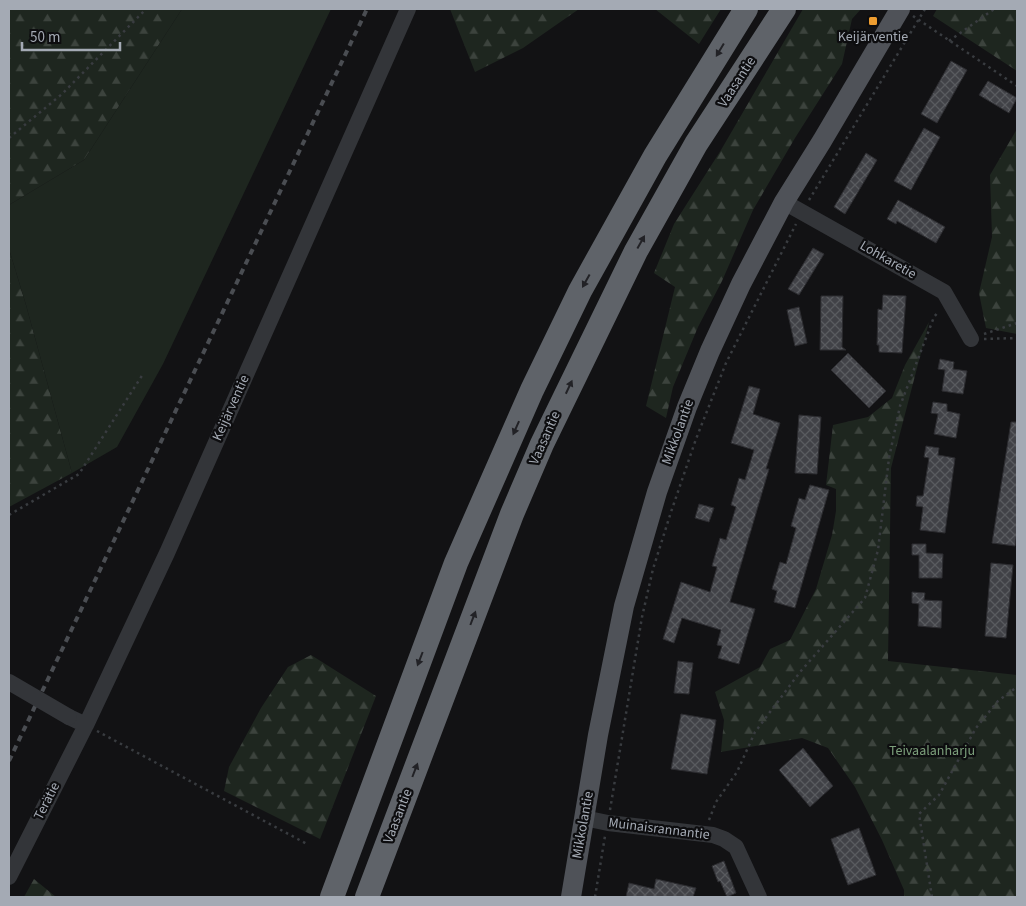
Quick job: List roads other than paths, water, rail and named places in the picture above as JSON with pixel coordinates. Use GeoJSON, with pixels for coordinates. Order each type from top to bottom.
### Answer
{"type":"FeatureCollection","features":[{"type":"Feature","properties":{"kind":"highway"},"geometry":{"type":"LineString","coordinates":[[332,897],[456,563],[532,390],[580,291],[655,156],[746,9]]}},
{"type":"Feature","properties":{"kind":"highway","name":"Vaasantie"},"geometry":{"type":"LineString","coordinates":[[367,897],[512,514],[546,435],[636,251],[696,144],[784,9]]}},
{"type":"Feature","properties":{"kind":"main road","name":"Mikkolantie"},"geometry":{"type":"LineString","coordinates":[[571,897],[598,735],[624,606],[657,492],[686,408],[741,284],[784,202],[903,11]]}},
{"type":"Feature","properties":{"kind":"street","name":"Keijärventie"},"geometry":{"type":"LineString","coordinates":[[86,725],[167,553],[408,9]]}},
{"type":"Feature","properties":{"kind":"street","name":"Lohkaretie"},"geometry":{"type":"LineString","coordinates":[[784,202],[944,292],[970,339]]}},
{"type":"Feature","properties":{"kind":"street"},"geometry":{"type":"LineString","coordinates":[[9,682],[86,725]]}},
{"type":"Feature","properties":{"kind":"street","name":"Terätie"},"geometry":{"type":"LineString","coordinates":[[9,877],[86,725]]}},
{"type":"Feature","properties":{"kind":"street","name":"Muinaisrannantie"},"geometry":{"type":"LineString","coordinates":[[584,818],[608,823],[702,834],[724,839],[736,847],[759,897]]}},
{"type":"Feature","properties":{"kind":"railway"},"geometry":{"type":"LineString","coordinates":[[9,761],[367,9]]}},
{"type":"Feature","properties":{"kind":"place","name":"Keijärventie"},"geometry":{"type":"Point","coordinates":[873,21]}},
{"type":"Feature","properties":{"kind":"park label","name":"Teivaalanharju"},"geometry":{"type":"Point","coordinates":[932,751]}}]}
